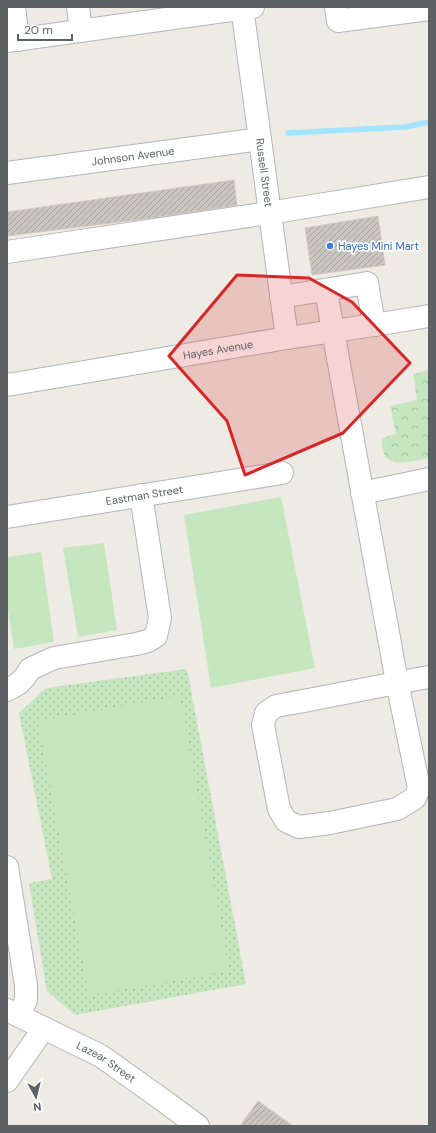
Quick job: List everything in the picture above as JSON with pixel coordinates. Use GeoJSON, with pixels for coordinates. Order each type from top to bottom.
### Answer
{"type":"FeatureCollection","features":[{"type":"Feature","properties":{"kind":"street"},"geometry":{"type":"LineString","coordinates":[[14,7],[12,40],[81,31],[145,14],[246,8]]}},
{"type":"Feature","properties":{"kind":"street"},"geometry":{"type":"LineString","coordinates":[[78,7],[81,31]]}},
{"type":"Feature","properties":{"kind":"street"},"geometry":{"type":"LineString","coordinates":[[336,7],[338,22],[406,10],[429,9]]}},
{"type":"Feature","properties":{"kind":"street","name":"Russell Street"},"geometry":{"type":"LineString","coordinates":[[246,8],[260,139],[286,338]]}},
{"type":"Feature","properties":{"kind":"street","name":"Johnson Avenue"},"geometry":{"type":"LineString","coordinates":[[7,173],[260,139]]}},
{"type":"Feature","properties":{"kind":"street"},"geometry":{"type":"LineString","coordinates":[[7,252],[269,213],[429,187]]}},
{"type":"Feature","properties":{"kind":"street"},"geometry":{"type":"LineString","coordinates":[[281,297],[367,283],[374,325]]}},
{"type":"Feature","properties":{"kind":"street"},"geometry":{"type":"LineString","coordinates":[[326,290],[397,682],[422,803],[330,823],[299,827],[286,821],[278,809],[263,725],[266,713],[276,706],[397,682],[429,677]]}},
{"type":"Feature","properties":{"kind":"street","name":"Hayes Avenue"},"geometry":{"type":"LineString","coordinates":[[7,385],[286,338],[429,316]]}},
{"type":"Feature","properties":{"kind":"street","name":"Eastman Street"},"geometry":{"type":"LineString","coordinates":[[7,517],[282,473]]}},
{"type":"Feature","properties":{"kind":"street"},"geometry":{"type":"LineString","coordinates":[[362,493],[429,479]]}},
{"type":"Feature","properties":{"kind":"street"},"geometry":{"type":"LineString","coordinates":[[7,690],[18,684],[30,669],[54,658],[136,644],[148,641],[156,636],[160,618],[141,495]]}},
{"type":"Feature","properties":{"kind":"street"},"geometry":{"type":"LineString","coordinates":[[7,867],[26,985],[26,1000],[13,1013]]}},
{"type":"Feature","properties":{"kind":"street","name":"Lazear Street"},"geometry":{"type":"LineString","coordinates":[[13,1013],[100,1056],[198,1126]]}},
{"type":"Feature","properties":{"kind":"street"},"geometry":{"type":"LineString","coordinates":[[7,1081],[44,1028]]}},
{"type":"Feature","properties":{"kind":"highlighted area"},"geometry":{"type":"Polygon","coordinates":[[[237,275],[309,278],[352,302],[410,363],[343,433],[245,475],[227,421],[169,356],[237,275]]]}},
{"type":"Feature","properties":{"kind":"green space"},"geometry":{"type":"Polygon","coordinates":[[[429,370],[429,458],[411,462],[398,462],[387,459],[382,448],[381,438],[396,434],[390,406],[417,400],[413,374],[429,370]]]}},
{"type":"Feature","properties":{"kind":"green space"},"geometry":{"type":"Polygon","coordinates":[[[281,497],[315,668],[211,688],[184,515],[281,497]]]}},
{"type":"Feature","properties":{"kind":"green space"},"geometry":{"type":"Polygon","coordinates":[[[104,543],[117,630],[78,637],[63,548],[104,543]]]}},
{"type":"Feature","properties":{"kind":"green space"},"geometry":{"type":"Polygon","coordinates":[[[41,552],[54,642],[14,649],[7,604],[7,557],[41,552]]]}},
{"type":"Feature","properties":{"kind":"green space"},"geometry":{"type":"Polygon","coordinates":[[[187,669],[246,984],[75,1015],[47,991],[29,883],[52,879],[19,713],[46,688],[187,669]]]}},
{"type":"Feature","properties":{"kind":"green space"},"geometry":{"type":"Polygon","coordinates":[[[180,696],[229,971],[89,995],[38,721],[180,696]]]}},
{"type":"Feature","properties":{"kind":"building"},"geometry":{"type":"Polygon","coordinates":[[[234,180],[237,205],[152,218],[7,236],[7,212],[234,180]]]}},
{"type":"Feature","properties":{"kind":"building"},"geometry":{"type":"Polygon","coordinates":[[[378,216],[385,265],[312,275],[305,228],[378,216]]]}},
{"type":"Feature","properties":{"kind":"building"},"geometry":{"type":"Polygon","coordinates":[[[258,1101],[293,1126],[240,1126],[258,1101]]]}},
{"type":"Feature","properties":{"kind":"waterway"},"geometry":{"type":"LineString","coordinates":[[288,133],[405,127],[429,122]]}},
{"type":"Feature","properties":{"kind":"place","name":"Hayes Mini Mart"},"geometry":{"type":"Point","coordinates":[330,246]}}]}
